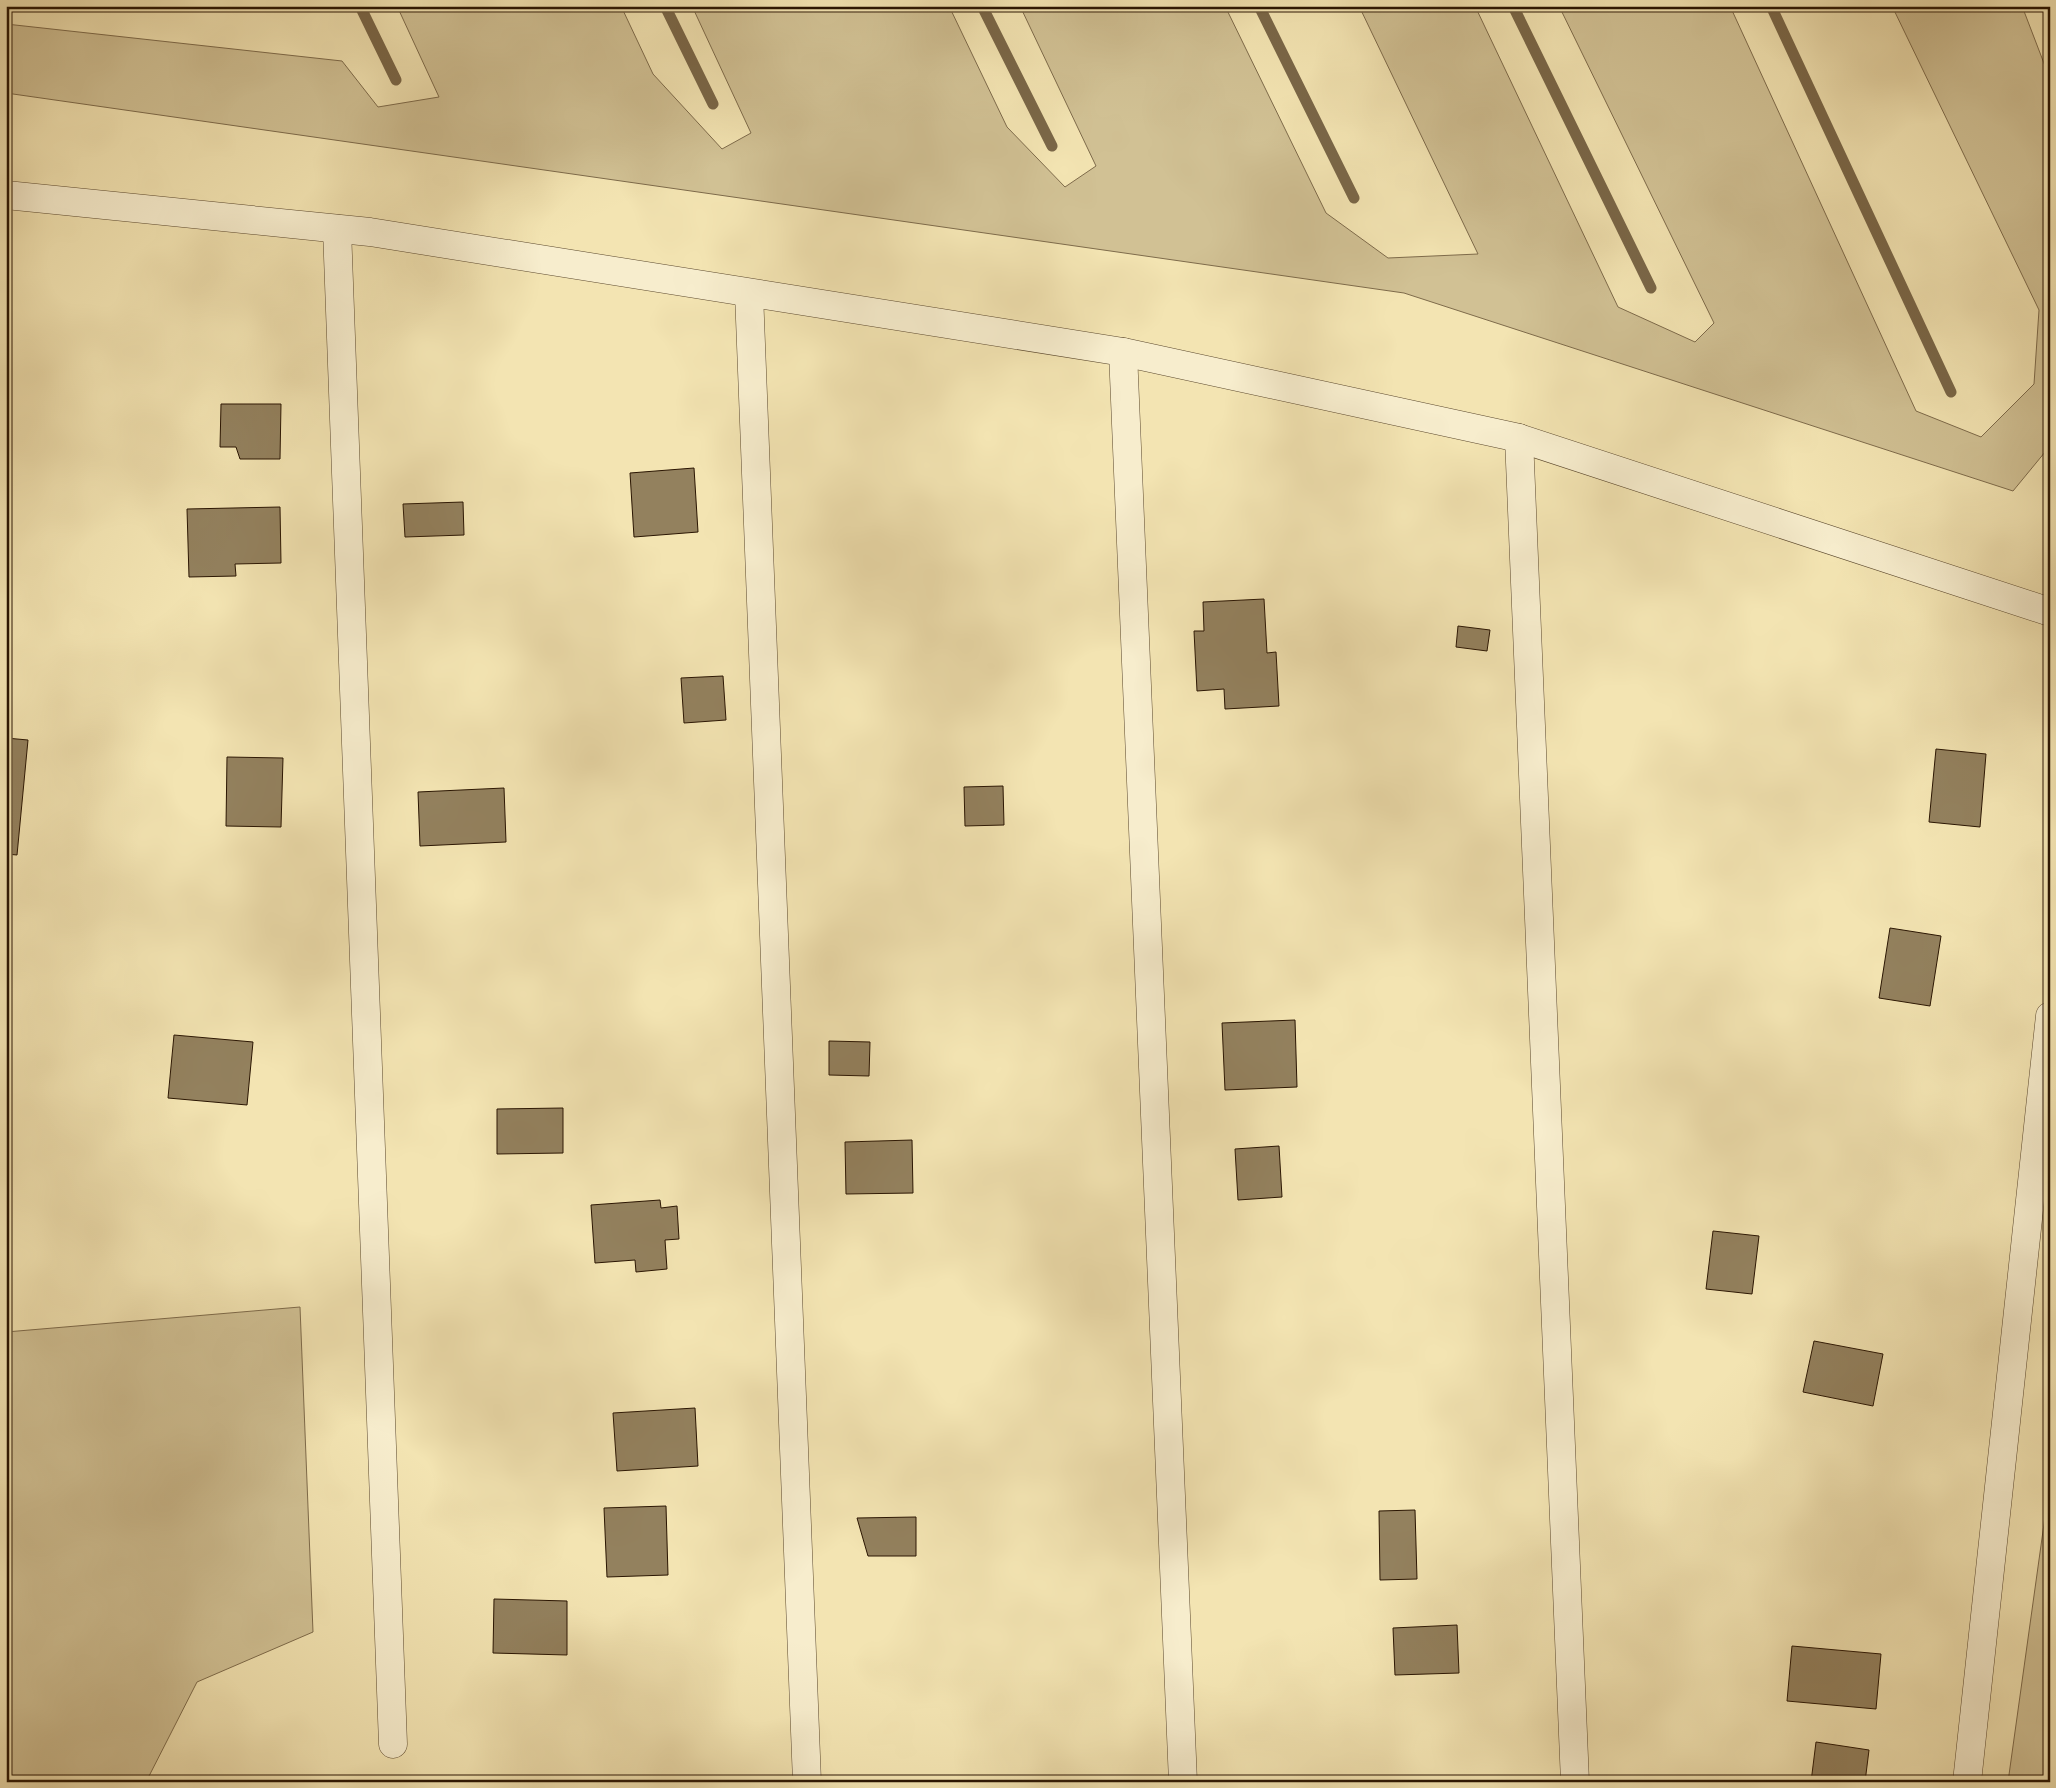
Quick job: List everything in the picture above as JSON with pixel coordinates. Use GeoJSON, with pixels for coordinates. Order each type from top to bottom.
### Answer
{"type":"FeatureCollection","features":[{"type":"Feature","properties":{"kind":"street"},"geometry":{"type":"LineString","coordinates":[[6,195],[379,234],[1123,352],[1519,438],[2050,612]]}},
{"type":"Feature","properties":{"kind":"street"},"geometry":{"type":"LineString","coordinates":[[337,229],[393,1744]]}},
{"type":"Feature","properties":{"kind":"street"},"geometry":{"type":"LineString","coordinates":[[749,293],[808,1782]]}},
{"type":"Feature","properties":{"kind":"street"},"geometry":{"type":"LineString","coordinates":[[1123,352],[1183,1782]]}},
{"type":"Feature","properties":{"kind":"street"},"geometry":{"type":"LineString","coordinates":[[1519,438],[1575,1782]]}},
{"type":"Feature","properties":{"kind":"street"},"geometry":{"type":"LineString","coordinates":[[1967,1782],[2050,1016]]}},
{"type":"Feature","properties":{"kind":"shaded area"},"geometry":{"type":"Polygon","coordinates":[[[397,6],[621,6],[653,74],[722,149],[751,133],[692,6],[949,6],[1007,127],[1065,187],[1096,166],[1020,6],[1225,6],[1326,213],[1388,258],[1478,254],[1359,6],[1475,6],[1618,307],[1695,342],[1714,323],[1559,6],[1730,6],[1916,411],[1981,437],[2034,384],[2039,310],[1892,6],[2022,6],[2050,79],[2050,446],[2013,491],[1404,293],[6,93],[6,24],[342,61],[378,107],[439,97],[397,6]]]}},
{"type":"Feature","properties":{"kind":"shaded area"},"geometry":{"type":"Polygon","coordinates":[[[300,1307],[313,1632],[197,1682],[146,1782],[6,1782],[6,1332],[300,1307]]]}},
{"type":"Feature","properties":{"kind":"shaded area"},"geometry":{"type":"Polygon","coordinates":[[[2050,1481],[2050,1782],[2008,1782],[2050,1481]]]}},
{"type":"Feature","properties":{"kind":"building"},"geometry":{"type":"Polygon","coordinates":[[[221,404],[281,404],[280,459],[240,459],[236,447],[220,447],[221,404]]]}},
{"type":"Feature","properties":{"kind":"building"},"geometry":{"type":"Polygon","coordinates":[[[694,468],[698,532],[634,537],[630,473],[694,468]]]}},
{"type":"Feature","properties":{"kind":"building"},"geometry":{"type":"Polygon","coordinates":[[[463,502],[464,535],[405,537],[403,504],[463,502]]]}},
{"type":"Feature","properties":{"kind":"building"},"geometry":{"type":"Polygon","coordinates":[[[280,507],[281,563],[235,564],[236,576],[189,577],[187,509],[280,507]]]}},
{"type":"Feature","properties":{"kind":"building"},"geometry":{"type":"Polygon","coordinates":[[[1264,599],[1267,653],[1276,652],[1279,706],[1225,709],[1224,689],[1197,691],[1194,631],[1204,631],[1203,602],[1264,599]]]}},
{"type":"Feature","properties":{"kind":"building"},"geometry":{"type":"Polygon","coordinates":[[[1458,626],[1490,630],[1487,651],[1456,647],[1458,626]]]}},
{"type":"Feature","properties":{"kind":"building"},"geometry":{"type":"Polygon","coordinates":[[[723,676],[726,720],[684,723],[681,678],[723,676]]]}},
{"type":"Feature","properties":{"kind":"building"},"geometry":{"type":"Polygon","coordinates":[[[6,738],[28,740],[17,855],[6,854],[6,738]]]}},
{"type":"Feature","properties":{"kind":"building"},"geometry":{"type":"Polygon","coordinates":[[[1936,749],[1986,754],[1980,827],[1929,822],[1936,749]]]}},
{"type":"Feature","properties":{"kind":"building"},"geometry":{"type":"Polygon","coordinates":[[[227,757],[283,758],[281,827],[226,826],[227,757]]]}},
{"type":"Feature","properties":{"kind":"building"},"geometry":{"type":"Polygon","coordinates":[[[1003,786],[1004,825],[965,826],[964,787],[1003,786]]]}},
{"type":"Feature","properties":{"kind":"building"},"geometry":{"type":"Polygon","coordinates":[[[504,788],[506,842],[420,846],[418,792],[504,788]]]}},
{"type":"Feature","properties":{"kind":"building"},"geometry":{"type":"Polygon","coordinates":[[[1890,928],[1941,936],[1930,1006],[1879,998],[1890,928]]]}},
{"type":"Feature","properties":{"kind":"building"},"geometry":{"type":"Polygon","coordinates":[[[1295,1020],[1297,1087],[1225,1090],[1222,1023],[1295,1020]]]}},
{"type":"Feature","properties":{"kind":"building"},"geometry":{"type":"Polygon","coordinates":[[[174,1035],[253,1042],[247,1105],[168,1098],[174,1035]]]}},
{"type":"Feature","properties":{"kind":"building"},"geometry":{"type":"Polygon","coordinates":[[[829,1041],[870,1042],[869,1076],[829,1075],[829,1041]]]}},
{"type":"Feature","properties":{"kind":"building"},"geometry":{"type":"Polygon","coordinates":[[[563,1108],[563,1153],[497,1154],[497,1109],[563,1108]]]}},
{"type":"Feature","properties":{"kind":"building"},"geometry":{"type":"Polygon","coordinates":[[[912,1140],[913,1193],[846,1194],[845,1142],[912,1140]]]}},
{"type":"Feature","properties":{"kind":"building"},"geometry":{"type":"Polygon","coordinates":[[[1279,1146],[1282,1197],[1238,1200],[1235,1149],[1279,1146]]]}},
{"type":"Feature","properties":{"kind":"building"},"geometry":{"type":"Polygon","coordinates":[[[660,1200],[661,1208],[677,1206],[679,1239],[665,1240],[667,1269],[636,1272],[635,1260],[595,1263],[591,1205],[660,1200]]]}},
{"type":"Feature","properties":{"kind":"building"},"geometry":{"type":"Polygon","coordinates":[[[1713,1231],[1759,1236],[1752,1294],[1706,1289],[1713,1231]]]}},
{"type":"Feature","properties":{"kind":"building"},"geometry":{"type":"Polygon","coordinates":[[[1814,1341],[1883,1354],[1873,1406],[1803,1392],[1814,1341]]]}},
{"type":"Feature","properties":{"kind":"building"},"geometry":{"type":"Polygon","coordinates":[[[695,1408],[698,1466],[617,1471],[613,1413],[695,1408]]]}},
{"type":"Feature","properties":{"kind":"building"},"geometry":{"type":"Polygon","coordinates":[[[666,1506],[668,1575],[607,1577],[604,1508],[666,1506]]]}},
{"type":"Feature","properties":{"kind":"building"},"geometry":{"type":"Polygon","coordinates":[[[1415,1510],[1417,1579],[1380,1580],[1379,1511],[1415,1510]]]}},
{"type":"Feature","properties":{"kind":"building"},"geometry":{"type":"Polygon","coordinates":[[[916,1517],[916,1556],[868,1556],[857,1518],[916,1517]]]}},
{"type":"Feature","properties":{"kind":"building"},"geometry":{"type":"Polygon","coordinates":[[[494,1599],[567,1601],[567,1655],[493,1653],[494,1599]]]}},
{"type":"Feature","properties":{"kind":"building"},"geometry":{"type":"Polygon","coordinates":[[[1457,1625],[1459,1673],[1395,1675],[1393,1628],[1457,1625]]]}},
{"type":"Feature","properties":{"kind":"building"},"geometry":{"type":"Polygon","coordinates":[[[1792,1646],[1881,1654],[1876,1709],[1787,1701],[1792,1646]]]}},
{"type":"Feature","properties":{"kind":"building"},"geometry":{"type":"Polygon","coordinates":[[[1816,1742],[1869,1750],[1865,1782],[1811,1782],[1816,1742]]]}},
{"type":"Feature","properties":{"kind":"waterway"},"geometry":{"type":"LineString","coordinates":[[360,6],[396,80]]}},
{"type":"Feature","properties":{"kind":"waterway"},"geometry":{"type":"LineString","coordinates":[[665,6],[713,104]]}},
{"type":"Feature","properties":{"kind":"waterway"},"geometry":{"type":"LineString","coordinates":[[982,6],[1052,146]]}},
{"type":"Feature","properties":{"kind":"waterway"},"geometry":{"type":"LineString","coordinates":[[1259,6],[1354,198]]}},
{"type":"Feature","properties":{"kind":"waterway"},"geometry":{"type":"LineString","coordinates":[[1513,6],[1651,288]]}},
{"type":"Feature","properties":{"kind":"waterway"},"geometry":{"type":"LineString","coordinates":[[1771,6],[1951,392]]}}]}
